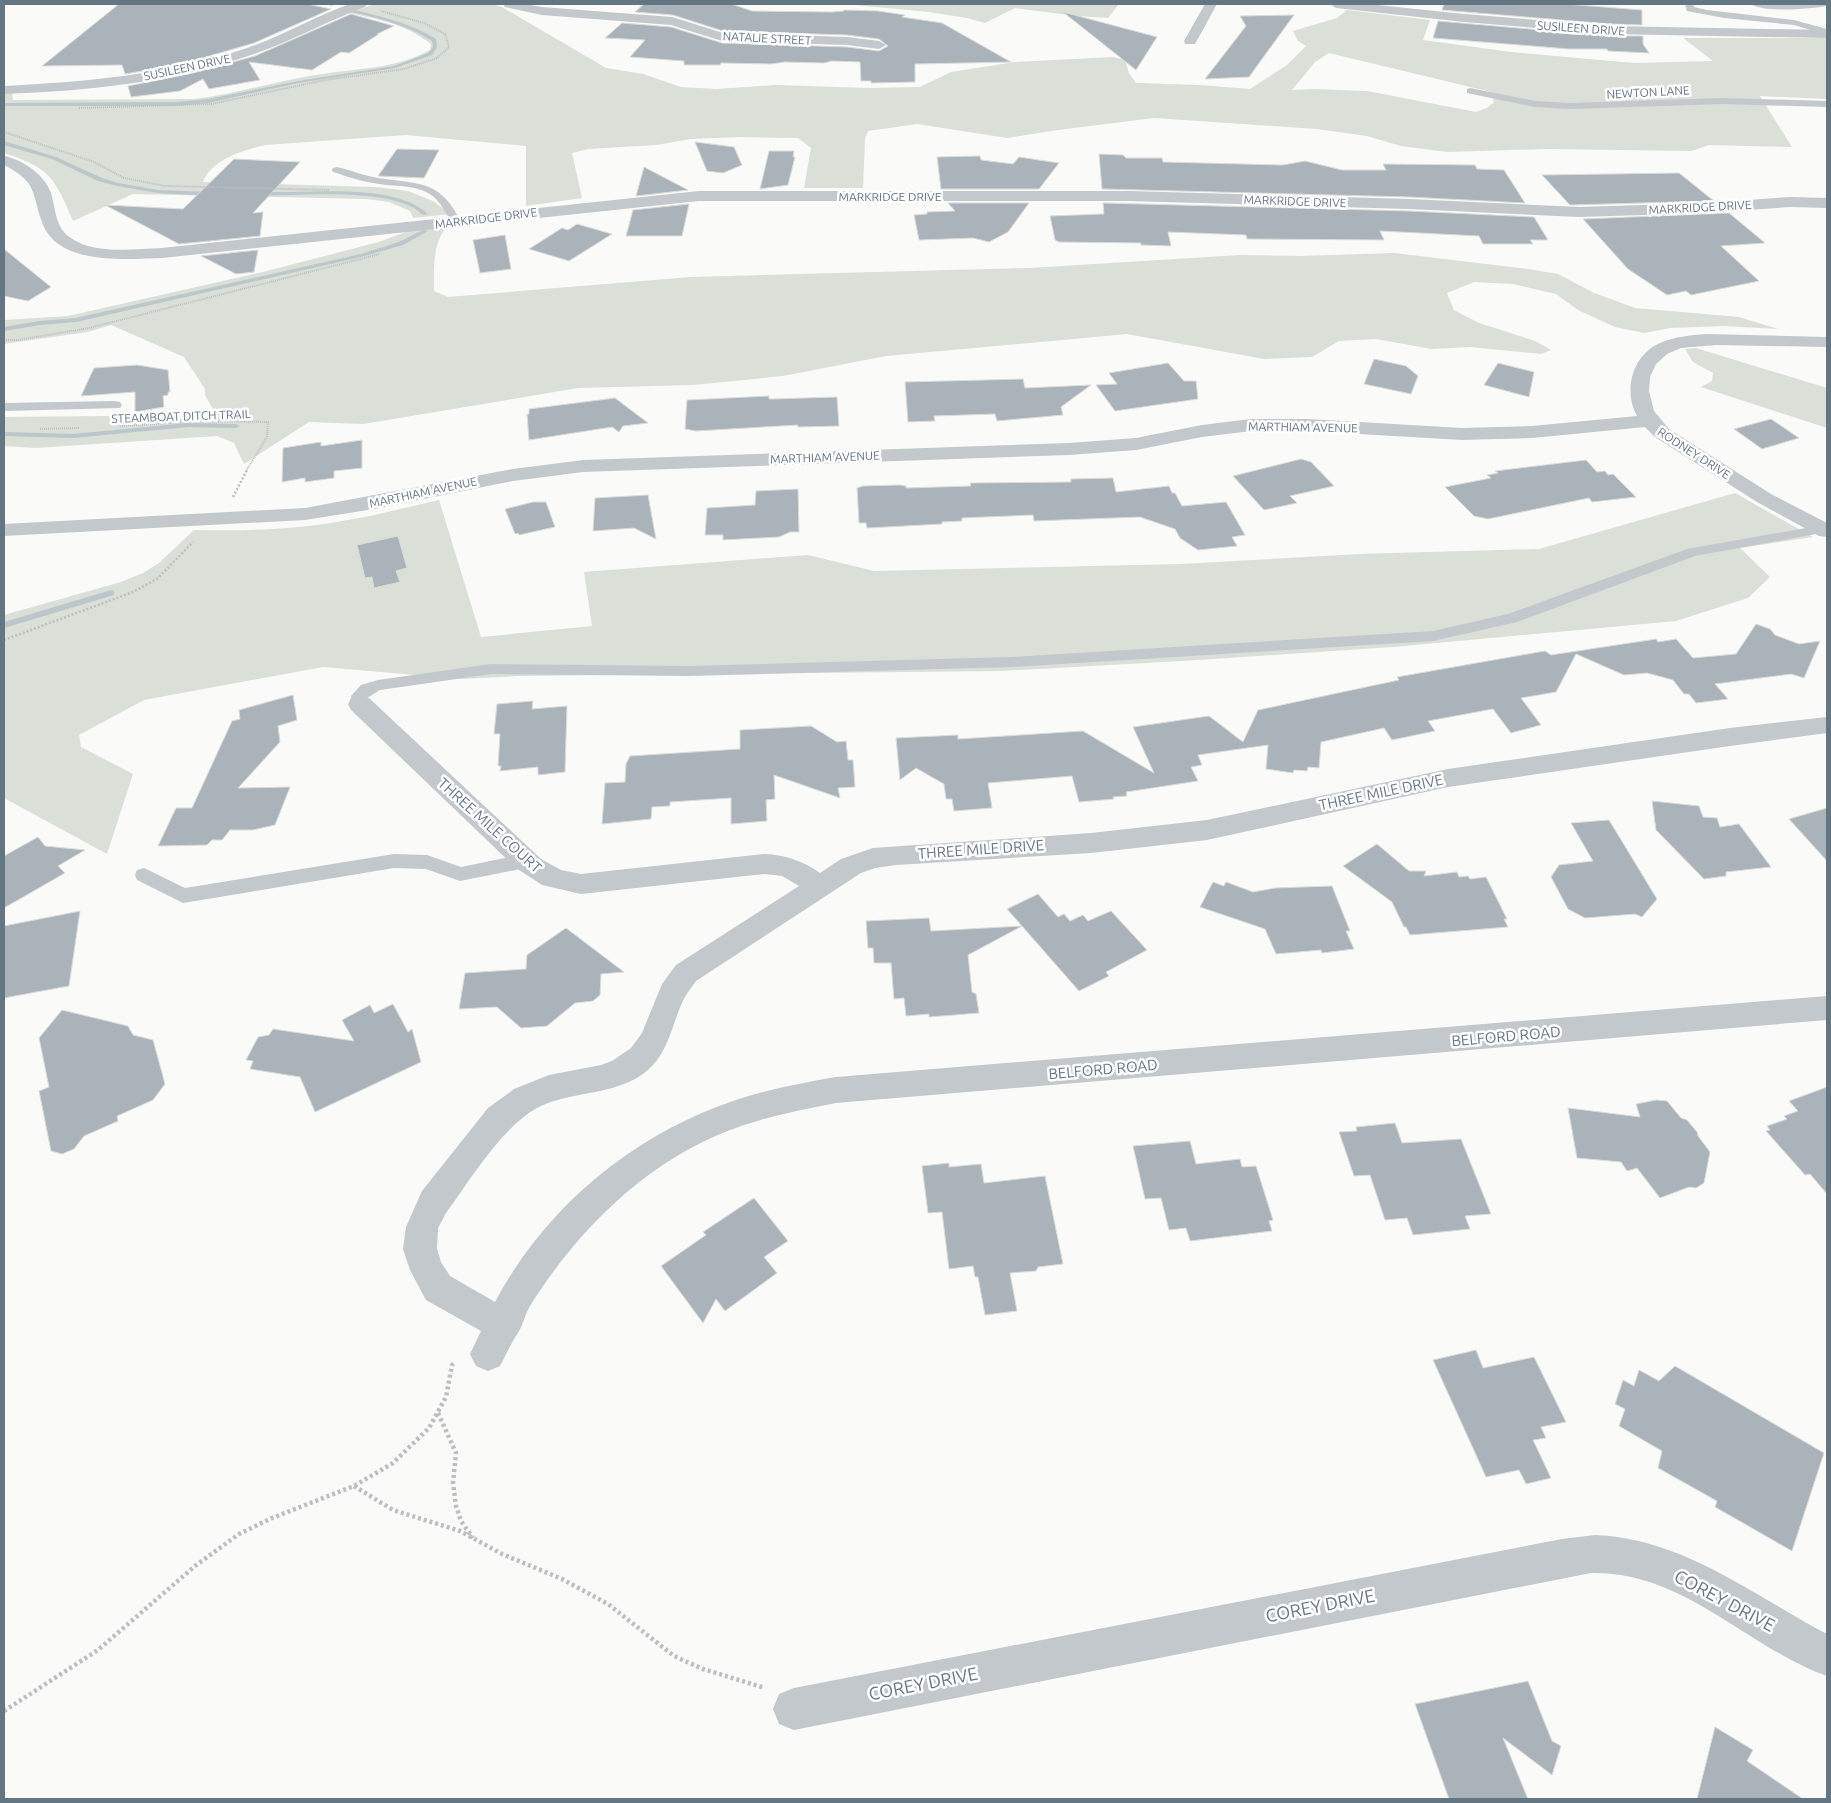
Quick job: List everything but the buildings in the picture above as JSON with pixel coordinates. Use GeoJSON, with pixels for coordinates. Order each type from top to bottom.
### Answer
{"type":"FeatureCollection","features":[{"type":"Feature","properties":{"kind":"street","name":"SUSILEEN DRIVE"},"geometry":{"type":"LineString","coordinates":[[4,90],[102,83],[198,66],[251,52],[327,16],[360,4]]}},
{"type":"Feature","properties":{"kind":"street","name":"NATALIE STREET"},"geometry":{"type":"LineString","coordinates":[[509,4],[542,11],[672,22],[710,34],[737,38],[847,41],[879,45]]}},
{"type":"Feature","properties":{"kind":"street"},"geometry":{"type":"LineString","coordinates":[[1190,41],[1211,4]]}},
{"type":"Feature","properties":{"kind":"street","name":"SUSILEEN DRIVE"},"geometry":{"type":"LineString","coordinates":[[1336,4],[1472,19],[1610,30],[1827,33]]}},
{"type":"Feature","properties":{"kind":"street","name":"MARKRIDGE DRIVE"},"geometry":{"type":"LineString","coordinates":[[4,160],[23,169],[43,192],[47,213],[58,236],[81,249],[114,255],[162,253],[659,199],[743,196],[1128,196],[1409,204],[1596,212],[1707,208],[1790,202],[1827,203]]}},
{"type":"Feature","properties":{"kind":"street","name":"RODNEY DRIVE"},"geometry":{"type":"LineString","coordinates":[[1825,530],[1764,498],[1684,448],[1648,421],[1639,392],[1641,374],[1656,354],[1667,347],[1686,342],[1710,340],[1827,342]]}},
{"type":"Feature","properties":{"kind":"street","name":"MARTHIAM AVENUE"},"geometry":{"type":"LineString","coordinates":[[4,530],[269,517],[337,510],[499,477],[583,466],[1078,449],[1136,444],[1202,431],[1251,425],[1308,425],[1462,434],[1532,432],[1648,421]]}},
{"type":"Feature","properties":{"kind":"street","name":"THREE MILE COURT"},"geometry":{"type":"LineString","coordinates":[[360,704],[525,861],[538,872],[552,879],[566,883],[581,884],[755,864],[777,864],[795,868],[818,887]]}},
{"type":"Feature","properties":{"kind":"street","name":"THREE MILE DRIVE"},"geometry":{"type":"LineString","coordinates":[[504,1322],[483,1315],[438,1288],[427,1270],[420,1249],[422,1227],[434,1202],[499,1118],[525,1099],[549,1088],[601,1078],[623,1070],[642,1057],[655,1040],[672,992],[686,973],[851,866],[872,858],[1133,840],[1173,835],[1207,830],[1448,778],[1730,737],[1827,725]]}},
{"type":"Feature","properties":{"kind":"street","name":"BELFORD ROAD"},"geometry":{"type":"LineString","coordinates":[[488,1354],[518,1295],[549,1249],[581,1212],[614,1182],[650,1156],[690,1133],[729,1115],[766,1103],[836,1090],[1827,1008]]}},
{"type":"Feature","properties":{"kind":"street","name":"COREY DRIVE"},"geometry":{"type":"LineString","coordinates":[[794,1709],[1562,1558],[1598,1554],[1635,1558],[1676,1572],[1720,1594],[1827,1656]]}},
{"type":"Feature","properties":{"kind":"lane"},"geometry":{"type":"LineString","coordinates":[[1689,4],[1690,9],[1709,14],[1796,23],[1816,27],[1827,33]]}},
{"type":"Feature","properties":{"kind":"lane"},"geometry":{"type":"LineString","coordinates":[[1755,4],[1780,7],[1807,7],[1827,4]]}},
{"type":"Feature","properties":{"kind":"lane","name":"NEWTON LANE"},"geometry":{"type":"LineString","coordinates":[[1470,91],[1535,104],[1570,106],[1722,101],[1827,104]]}},
{"type":"Feature","properties":{"kind":"lane"},"geometry":{"type":"LineString","coordinates":[[337,170],[352,176],[428,189],[446,204],[456,222]]}},
{"type":"Feature","properties":{"kind":"lane"},"geometry":{"type":"LineString","coordinates":[[4,407],[115,406]]}},
{"type":"Feature","properties":{"kind":"lane"},"geometry":{"type":"LineString","coordinates":[[360,704],[359,696],[367,689],[378,684],[491,669],[690,671],[1011,662],[1433,636],[1512,618],[1692,552],[1825,530]]}},
{"type":"Feature","properties":{"kind":"lane"},"geometry":{"type":"LineString","coordinates":[[144,875],[183,896],[394,861],[427,862],[460,874],[525,861]]}},
{"type":"Feature","properties":{"kind":"path"},"geometry":{"type":"LineString","coordinates":[[71,108],[211,104],[325,80],[404,69],[437,58],[449,47],[445,34],[424,23],[360,4]]}},
{"type":"Feature","properties":{"kind":"path","name":"STEAMBOAT DITCH TRAIL"},"geometry":{"type":"LineString","coordinates":[[4,640],[95,608],[133,592],[157,578],[218,520],[266,437],[268,422],[206,421],[118,426]]}},
{"type":"Feature","properties":{"kind":"path"},"geometry":{"type":"LineString","coordinates":[[31,428],[79,428]]}},
{"type":"Feature","properties":{"kind":"path"},"geometry":{"type":"LineString","coordinates":[[4,1711],[98,1650],[195,1566],[239,1534],[272,1518],[354,1486],[393,1463],[429,1428],[446,1397],[452,1365],[462,1357],[488,1354]]}},
{"type":"Feature","properties":{"kind":"path"},"geometry":{"type":"LineString","coordinates":[[438,1412],[456,1454],[453,1483],[456,1506],[461,1521],[474,1539]]}},
{"type":"Feature","properties":{"kind":"path"},"geometry":{"type":"LineString","coordinates":[[354,1486],[393,1510],[460,1532],[502,1554],[562,1579],[608,1604],[674,1656],[703,1668],[771,1690],[794,1709]]}},
{"type":"Feature","properties":{"kind":"shaded area"},"geometry":{"type":"Polygon","coordinates":[[[375,4],[491,4],[502,7],[606,68],[643,74],[681,87],[717,89],[775,85],[870,88],[920,87],[951,72],[1015,62],[1113,57],[1125,60],[1129,73],[1136,83],[1250,89],[1287,65],[1306,46],[1298,41],[1293,31],[1337,18],[1347,10],[1430,20],[1423,40],[1511,52],[1634,63],[1713,61],[1683,38],[1827,38],[1827,99],[1760,96],[1792,147],[1709,145],[1692,151],[1545,149],[1447,152],[1401,146],[1367,136],[1317,129],[1154,118],[1007,138],[917,124],[868,131],[865,139],[863,188],[804,188],[811,148],[798,138],[739,137],[691,139],[656,145],[588,149],[572,153],[582,198],[526,206],[526,146],[406,135],[265,145],[248,149],[221,162],[207,174],[203,182],[376,187],[408,191],[433,201],[451,214],[413,218],[410,211],[389,202],[366,199],[133,194],[73,221],[61,194],[49,177],[32,164],[4,153],[4,93],[12,93],[13,100],[194,99],[306,77],[377,67],[404,61],[430,50],[431,44],[402,27],[381,20],[348,13],[375,4]],[[1329,53],[1315,62],[1292,90],[1367,91],[1476,112],[1487,108],[1494,102],[1491,92],[1329,53]]]}},
{"type":"Feature","properties":{"kind":"shaded area"},"geometry":{"type":"Polygon","coordinates":[[[844,4],[1118,5],[1108,18],[1015,8],[985,23],[929,12],[844,4]]]}},
{"type":"Feature","properties":{"kind":"shaded area"},"geometry":{"type":"Polygon","coordinates":[[[447,226],[436,249],[434,291],[448,297],[691,277],[1030,268],[1240,255],[1301,256],[1394,253],[1558,274],[1594,293],[1635,308],[1739,317],[1778,329],[1725,326],[1670,328],[1644,333],[1615,327],[1578,310],[1556,294],[1513,284],[1474,282],[1447,293],[1454,310],[1479,323],[1535,341],[1551,350],[1541,354],[1470,347],[1432,349],[1376,339],[1339,341],[1312,357],[1264,359],[1127,334],[886,356],[783,376],[693,385],[578,388],[363,424],[309,422],[244,464],[234,443],[217,436],[36,448],[4,446],[4,417],[105,416],[219,420],[205,395],[205,389],[184,357],[111,325],[88,332],[4,344],[4,320],[68,316],[263,272],[379,242],[408,231],[447,226]]]}},
{"type":"Feature","properties":{"kind":"shaded area"},"geometry":{"type":"Polygon","coordinates":[[[1696,348],[1827,388],[1827,428],[1701,387],[1712,381],[1713,373],[1693,362],[1685,349],[1696,348]]]}},
{"type":"Feature","properties":{"kind":"shaded area"},"geometry":{"type":"Polygon","coordinates":[[[1735,493],[1813,537],[1740,548],[1770,577],[1748,598],[1676,621],[1393,647],[1001,671],[519,676],[462,679],[323,667],[144,700],[79,735],[81,747],[133,774],[107,854],[4,798],[4,615],[121,582],[143,573],[159,563],[194,530],[250,530],[324,524],[367,517],[439,500],[481,637],[592,626],[584,572],[808,555],[874,571],[1181,564],[1359,554],[1539,549],[1735,493]]]}},
{"type":"Feature","properties":{"kind":"waterway"},"geometry":{"type":"LineString","coordinates":[[4,105],[176,104],[208,101],[298,82],[395,67],[430,54],[435,47],[434,40],[416,29],[354,11]]}},
{"type":"Feature","properties":{"kind":"waterway"},"geometry":{"type":"LineString","coordinates":[[4,143],[54,158],[100,180],[117,185],[158,191],[211,194]]}},
{"type":"Feature","properties":{"kind":"waterway"},"geometry":{"type":"LineString","coordinates":[[258,194],[321,193],[372,196],[395,199],[413,205],[425,214]]}},
{"type":"Feature","properties":{"kind":"waterway"},"geometry":{"type":"LineString","coordinates":[[4,329],[76,320],[361,255],[388,248],[425,231]]}},
{"type":"Feature","properties":{"kind":"waterway"},"geometry":{"type":"LineString","coordinates":[[4,434],[73,436],[188,425],[236,426]]}},
{"type":"Feature","properties":{"kind":"waterway"},"geometry":{"type":"LineString","coordinates":[[4,625],[111,593]]}}]}
